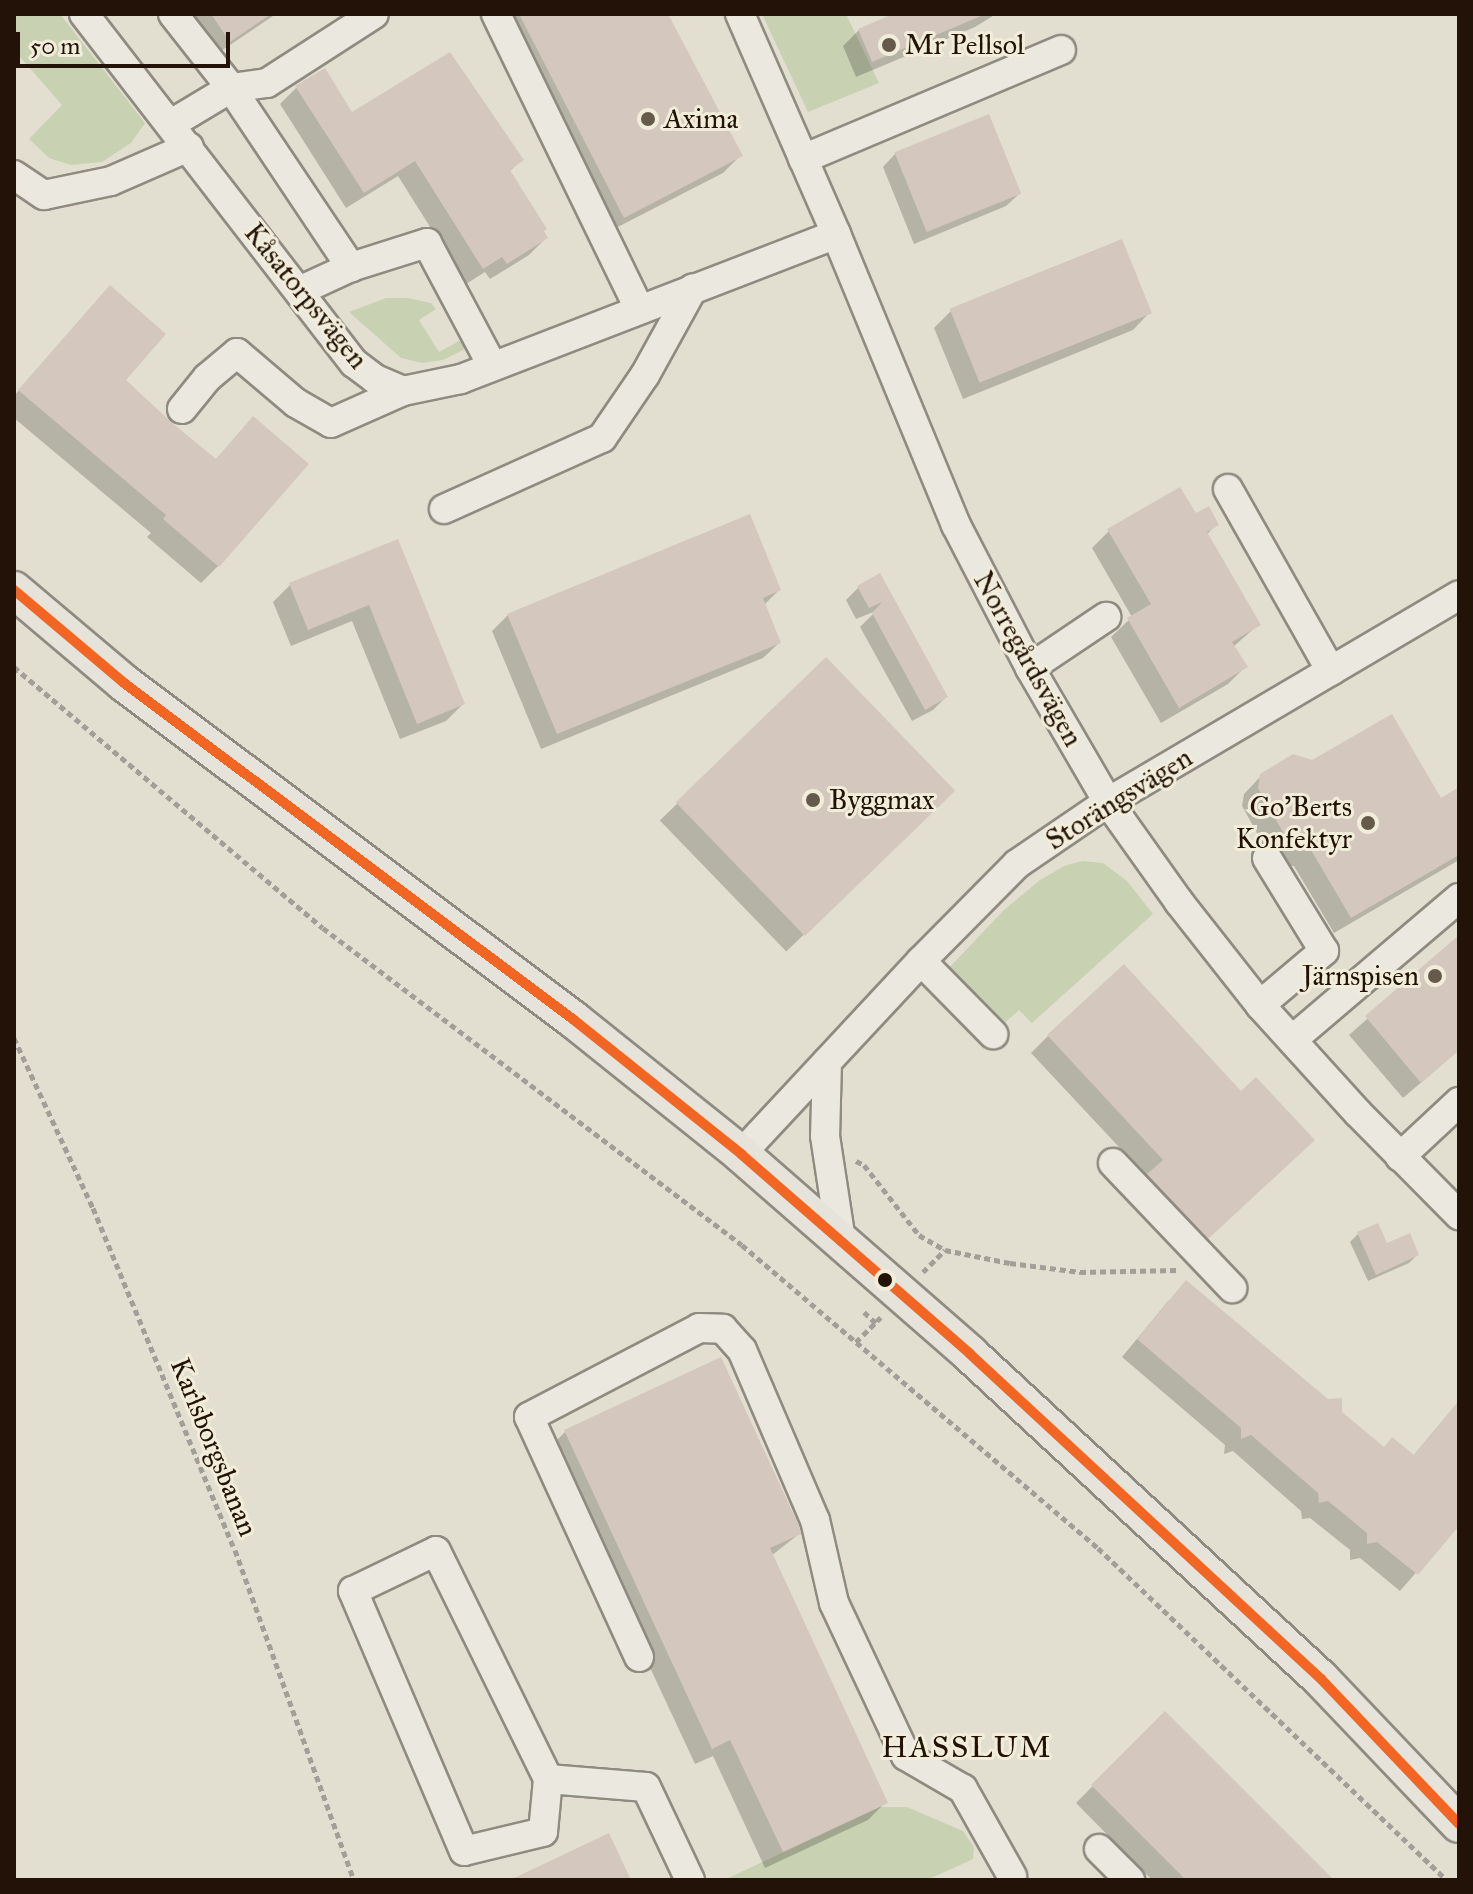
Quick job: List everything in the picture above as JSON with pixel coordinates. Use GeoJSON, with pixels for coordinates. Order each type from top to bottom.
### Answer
{"type":"FeatureCollection","features":[{"type":"Feature","properties":{"kind":"main road"},"geometry":{"type":"LineString","coordinates":[[14,590],[124,683],[574,1020],[741,1154],[970,1354],[1309,1668],[1459,1824]]}},
{"type":"Feature","properties":{"kind":"street","name":"Kåsatorpsvägen"},"geometry":{"type":"LineString","coordinates":[[84,14],[354,363],[375,379],[403,391]]}},
{"type":"Feature","properties":{"kind":"street"},"geometry":{"type":"LineString","coordinates":[[173,14],[231,88],[351,267]]}},
{"type":"Feature","properties":{"kind":"street"},"geometry":{"type":"LineString","coordinates":[[171,124],[231,88],[267,83],[374,14]]}},
{"type":"Feature","properties":{"kind":"street"},"geometry":{"type":"LineString","coordinates":[[496,14],[639,309]]}},
{"type":"Feature","properties":{"kind":"street","name":"Norregårdsvägen"},"geometry":{"type":"LineString","coordinates":[[740,14],[836,234],[956,525],[1030,668],[1108,802],[1179,902],[1260,1005],[1400,1157],[1459,1215]]}},
{"type":"Feature","properties":{"kind":"street"},"geometry":{"type":"LineString","coordinates":[[803,159],[1061,50]]}},
{"type":"Feature","properties":{"kind":"street"},"geometry":{"type":"LineString","coordinates":[[14,175],[44,195],[111,181],[189,147]]}},
{"type":"Feature","properties":{"kind":"street"},"geometry":{"type":"LineString","coordinates":[[182,409],[207,378],[237,353],[316,418],[331,423],[403,391],[461,379],[836,234]]}},
{"type":"Feature","properties":{"kind":"street"},"geometry":{"type":"LineString","coordinates":[[299,291],[351,267],[427,243],[485,346],[492,365]]}},
{"type":"Feature","properties":{"kind":"street"},"geometry":{"type":"LineString","coordinates":[[444,509],[602,438],[645,375],[693,288]]}},
{"type":"Feature","properties":{"kind":"street"},"geometry":{"type":"LineString","coordinates":[[1228,489],[1331,671]]}},
{"type":"Feature","properties":{"kind":"street","name":"Storängsvägen"},"geometry":{"type":"LineString","coordinates":[[741,1154],[921,961],[1017,864],[1108,802],[1459,595]]}},
{"type":"Feature","properties":{"kind":"street"},"geometry":{"type":"LineString","coordinates":[[1030,668],[1106,617]]}},
{"type":"Feature","properties":{"kind":"street"},"geometry":{"type":"LineString","coordinates":[[1260,1005],[1324,951],[1267,858]]}},
{"type":"Feature","properties":{"kind":"street"},"geometry":{"type":"LineString","coordinates":[[1292,1040],[1459,898]]}},
{"type":"Feature","properties":{"kind":"street"},"geometry":{"type":"LineString","coordinates":[[921,961],[993,1034]]}},
{"type":"Feature","properties":{"kind":"street"},"geometry":{"type":"LineString","coordinates":[[827,1062],[825,1136],[841,1241]]}},
{"type":"Feature","properties":{"kind":"street"},"geometry":{"type":"LineString","coordinates":[[1400,1157],[1459,1102]]}},
{"type":"Feature","properties":{"kind":"street"},"geometry":{"type":"LineString","coordinates":[[1113,1163],[1232,1288]]}},
{"type":"Feature","properties":{"kind":"street"},"geometry":{"type":"LineString","coordinates":[[639,1657],[529,1417],[699,1328],[723,1329],[742,1350],[791,1463],[815,1520],[834,1603],[906,1756],[963,1789],[1010,1879]]}},
{"type":"Feature","properties":{"kind":"street"},"geometry":{"type":"LineString","coordinates":[[436,1551],[548,1779],[543,1832],[464,1851],[353,1591],[436,1551]]}},
{"type":"Feature","properties":{"kind":"street"},"geometry":{"type":"LineString","coordinates":[[548,1779],[646,1787],[690,1880]]}},
{"type":"Feature","properties":{"kind":"street"},"geometry":{"type":"LineString","coordinates":[[1099,1849],[1130,1880]]}},
{"type":"Feature","properties":{"kind":"path"},"geometry":{"type":"LineString","coordinates":[[14,667],[323,928],[742,1245],[1098,1548],[1447,1880]]}},
{"type":"Feature","properties":{"kind":"path","name":"Karlsborgsbanan"},"geometry":{"type":"LineString","coordinates":[[14,1038],[93,1208],[235,1550],[354,1880]]}},
{"type":"Feature","properties":{"kind":"path"},"geometry":{"type":"LineString","coordinates":[[845,1156],[864,1165],[919,1235],[945,1250],[1080,1272],[1210,1268]]}},
{"type":"Feature","properties":{"kind":"path"},"geometry":{"type":"LineString","coordinates":[[864,1312],[876,1323]]}},
{"type":"Feature","properties":{"kind":"green space"},"geometry":{"type":"Polygon","coordinates":[[[14,14],[60,14],[145,123],[131,143],[102,162],[71,165],[49,158],[29,139],[62,105],[14,50],[14,14]]]}},
{"type":"Feature","properties":{"kind":"green space"},"geometry":{"type":"Polygon","coordinates":[[[762,14],[846,14],[879,83],[808,112],[762,14]]]}},
{"type":"Feature","properties":{"kind":"green space"},"geometry":{"type":"Polygon","coordinates":[[[386,298],[408,298],[431,303],[436,309],[419,320],[439,352],[461,340],[465,349],[443,360],[422,363],[401,358],[349,312],[386,298]]]}},
{"type":"Feature","properties":{"kind":"green space"},"geometry":{"type":"Polygon","coordinates":[[[1082,861],[1103,863],[1127,881],[1153,914],[1032,1023],[1019,1010],[999,1028],[946,971],[1004,910],[1040,880],[1064,866],[1082,861]]]}},
{"type":"Feature","properties":{"kind":"green space"},"geometry":{"type":"Polygon","coordinates":[[[880,1807],[907,1807],[963,1831],[974,1847],[973,1859],[927,1880],[724,1880],[880,1807]]]}},
{"type":"Feature","properties":{"kind":"building"},"geometry":{"type":"Polygon","coordinates":[[[211,14],[271,14],[230,42],[211,14]]]}},
{"type":"Feature","properties":{"kind":"building","name":"Axima"},"geometry":{"type":"Polygon","coordinates":[[[519,14],[668,14],[743,156],[624,218],[519,14]]]}},
{"type":"Feature","properties":{"kind":"building","name":"Mr Pellsol"},"geometry":{"type":"Polygon","coordinates":[[[893,14],[986,14],[872,62],[858,29],[893,14]]]}},
{"type":"Feature","properties":{"kind":"building"},"geometry":{"type":"Polygon","coordinates":[[[450,52],[524,160],[510,170],[547,229],[544,231],[548,238],[507,264],[502,257],[483,269],[415,161],[364,193],[295,86],[325,68],[352,112],[450,52]]]}},
{"type":"Feature","properties":{"kind":"building"},"geometry":{"type":"Polygon","coordinates":[[[989,114],[1021,194],[927,232],[894,152],[989,114]]]}},
{"type":"Feature","properties":{"kind":"building"},"geometry":{"type":"Polygon","coordinates":[[[1122,239],[1152,313],[980,383],[950,309],[1122,239]]]}},
{"type":"Feature","properties":{"kind":"building"},"geometry":{"type":"Polygon","coordinates":[[[110,285],[166,334],[126,380],[171,422],[216,459],[253,416],[309,464],[219,567],[163,519],[166,515],[18,390],[110,285]]]}},
{"type":"Feature","properties":{"kind":"building"},"geometry":{"type":"Polygon","coordinates":[[[1180,487],[1196,513],[1209,506],[1219,525],[1207,532],[1261,625],[1232,642],[1248,667],[1179,708],[1127,618],[1151,604],[1107,529],[1180,487]]]}},
{"type":"Feature","properties":{"kind":"building"},"geometry":{"type":"Polygon","coordinates":[[[750,514],[781,590],[763,598],[781,643],[557,734],[507,614],[750,514]]]}},
{"type":"Feature","properties":{"kind":"building"},"geometry":{"type":"Polygon","coordinates":[[[398,539],[465,704],[417,724],[369,605],[308,630],[289,583],[398,539]]]}},
{"type":"Feature","properties":{"kind":"building"},"geometry":{"type":"Polygon","coordinates":[[[880,573],[948,697],[925,710],[872,613],[882,602],[869,608],[857,586],[880,573]]]}},
{"type":"Feature","properties":{"kind":"building","name":"Byggmax"},"geometry":{"type":"Polygon","coordinates":[[[826,657],[955,791],[805,936],[676,802],[826,657]]]}},
{"type":"Feature","properties":{"kind":"building","name":"Go'Berts Konfektyr"},"geometry":{"type":"Polygon","coordinates":[[[1392,714],[1441,798],[1459,787],[1459,855],[1351,918],[1311,850],[1292,848],[1258,788],[1260,774],[1293,754],[1312,760],[1392,714]]]}},
{"type":"Feature","properties":{"kind":"building","name":"Järnspisen"},"geometry":{"type":"Polygon","coordinates":[[[1459,935],[1459,1050],[1421,1083],[1365,1016],[1459,935]]]}},
{"type":"Feature","properties":{"kind":"building"},"geometry":{"type":"Polygon","coordinates":[[[1124,964],[1241,1091],[1256,1077],[1315,1140],[1208,1239],[1147,1174],[1163,1160],[1047,1035],[1124,964]]]}},
{"type":"Feature","properties":{"kind":"building"},"geometry":{"type":"Polygon","coordinates":[[[1378,1223],[1387,1243],[1410,1233],[1419,1255],[1376,1275],[1357,1232],[1378,1223]]]}},
{"type":"Feature","properties":{"kind":"building"},"geometry":{"type":"Polygon","coordinates":[[[1186,1280],[1328,1399],[1342,1398],[1342,1412],[1384,1447],[1392,1437],[1414,1455],[1459,1401],[1459,1526],[1418,1575],[1377,1542],[1367,1544],[1367,1533],[1328,1501],[1319,1503],[1318,1493],[1251,1435],[1241,1439],[1241,1428],[1137,1339],[1186,1280]]]}},
{"type":"Feature","properties":{"kind":"building"},"geometry":{"type":"Polygon","coordinates":[[[721,1357],[799,1526],[801,1534],[770,1548],[888,1803],[783,1852],[730,1740],[712,1749],[564,1430],[721,1357]]]}},
{"type":"Feature","properties":{"kind":"building"},"geometry":{"type":"Polygon","coordinates":[[[1165,1711],[1334,1880],[1186,1880],[1091,1785],[1165,1711]]]}},
{"type":"Feature","properties":{"kind":"building"},"geometry":{"type":"Polygon","coordinates":[[[609,1833],[631,1880],[510,1880],[609,1833]]]}},
{"type":"Feature","properties":{"kind":"transit line"},"geometry":{"type":"LineString","coordinates":[[14,590],[124,683],[574,1020],[741,1154],[970,1354],[1321,1679],[1459,1824]]}},
{"type":"Feature","properties":{"kind":"place","name":"Mr Pellsol"},"geometry":{"type":"Point","coordinates":[889,45]}},
{"type":"Feature","properties":{"kind":"place","name":"Axima"},"geometry":{"type":"Point","coordinates":[648,119]}},
{"type":"Feature","properties":{"kind":"place","name":"Byggmax"},"geometry":{"type":"Point","coordinates":[813,800]}},
{"type":"Feature","properties":{"kind":"place","name":"Go'Berts Konfektyr"},"geometry":{"type":"Point","coordinates":[1368,823]}},
{"type":"Feature","properties":{"kind":"place","name":"Järnspisen"},"geometry":{"type":"Point","coordinates":[1435,976]}},
{"type":"Feature","properties":{"kind":"district","name":"HASSLUM"},"geometry":{"type":"Point","coordinates":[967,1747]}}]}
